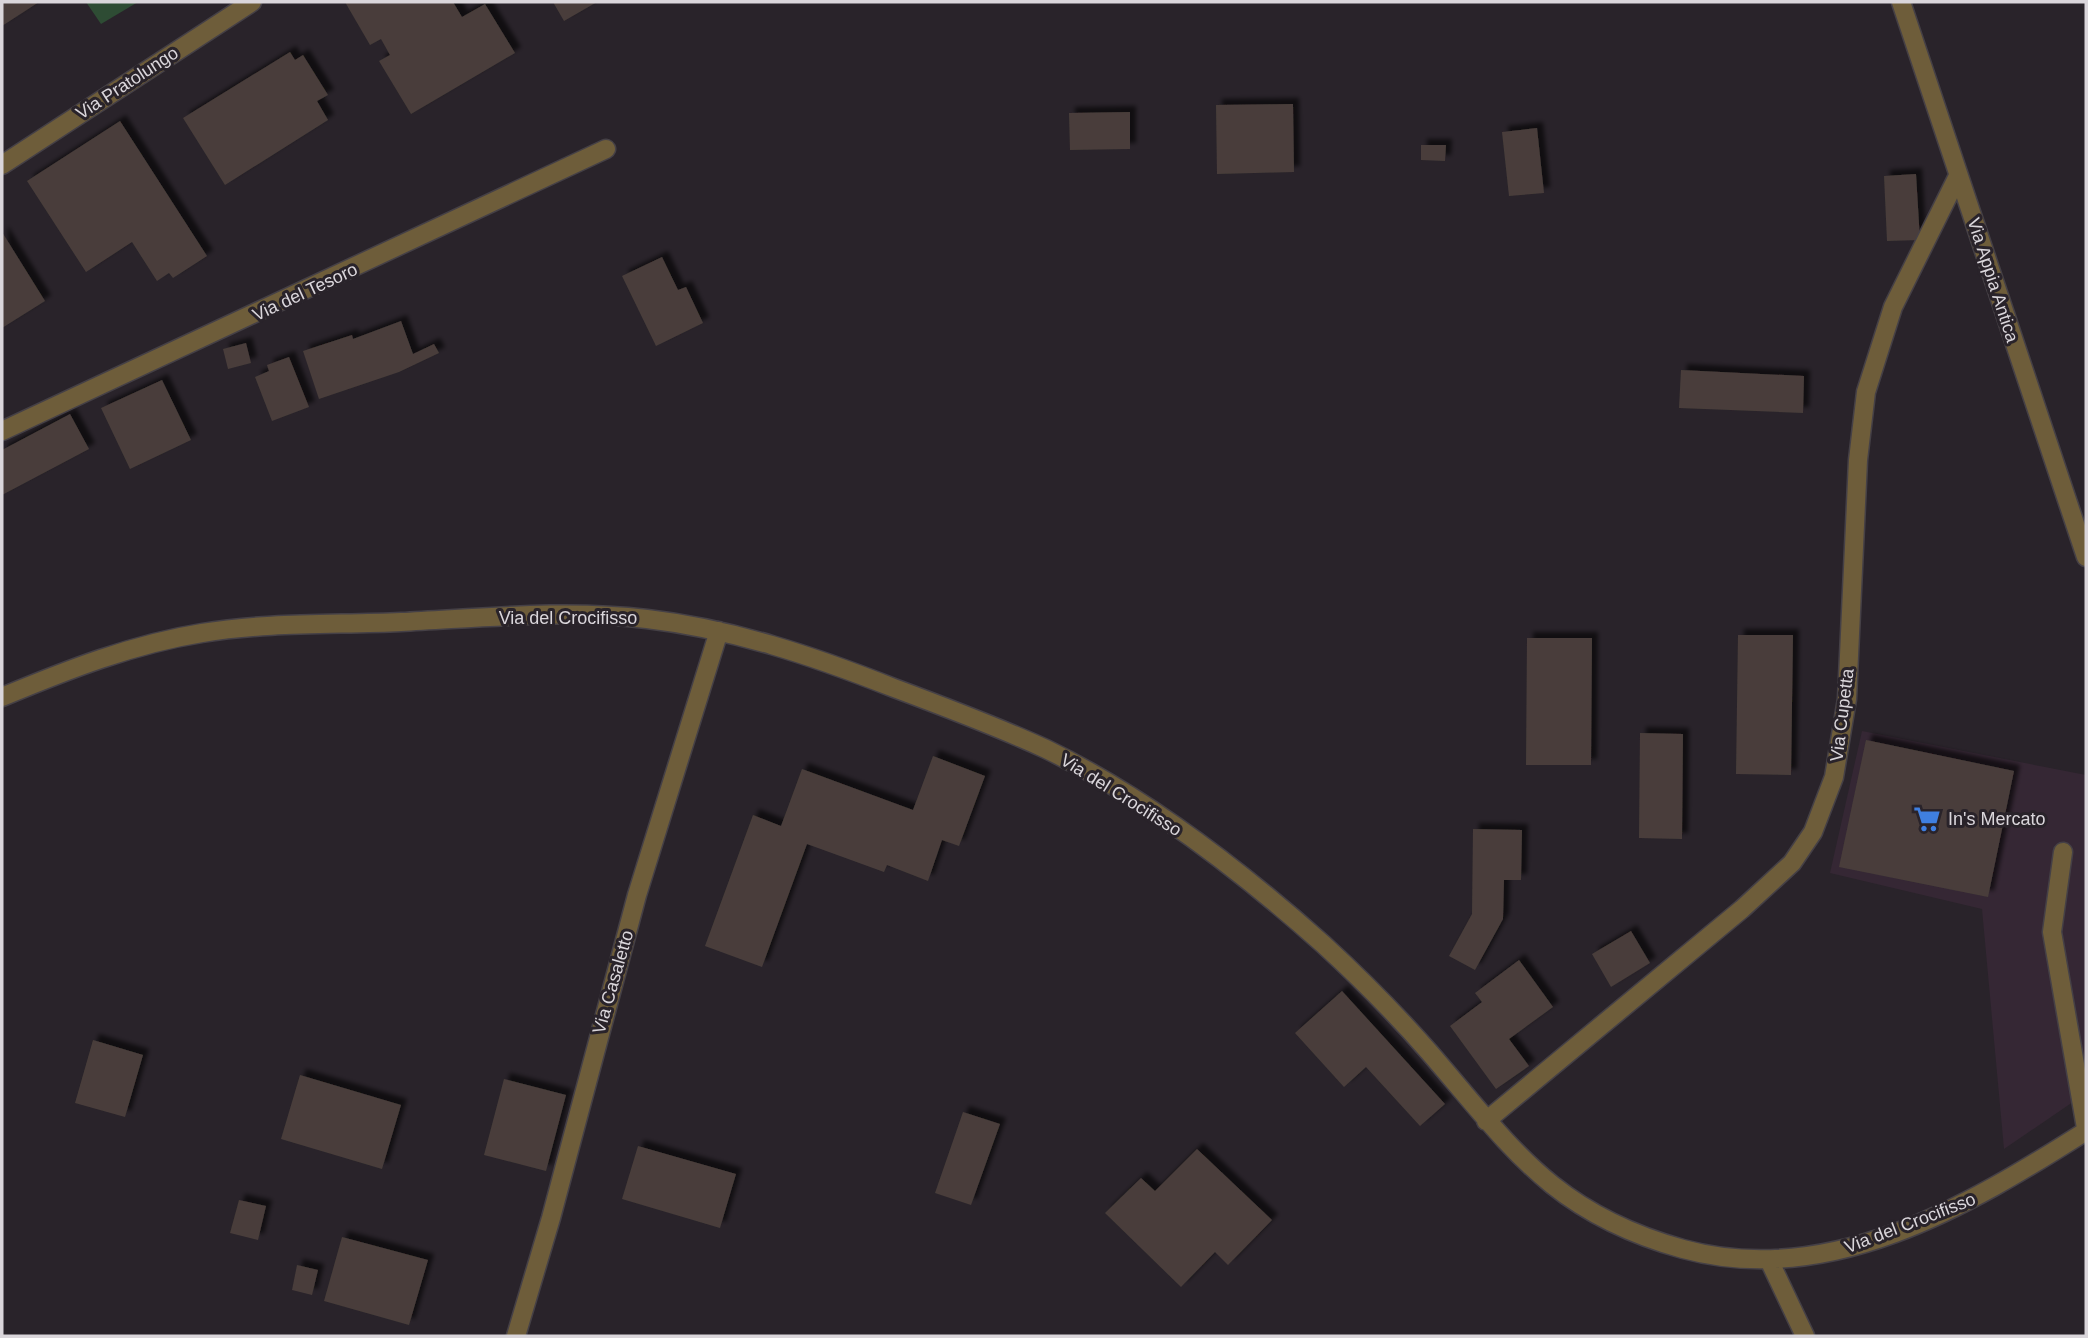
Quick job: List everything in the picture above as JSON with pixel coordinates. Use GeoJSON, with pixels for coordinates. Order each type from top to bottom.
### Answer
{"type":"FeatureCollection","features":[{"type":"Feature","properties":{"kind":"street","name":"Via Pratolungo"},"geometry":{"type":"LineString","coordinates":[[2,165],[252,2]]}},
{"type":"Feature","properties":{"kind":"street","name":"Via Appia Antica"},"geometry":{"type":"LineString","coordinates":[[1901,2],[2086,557]]}},
{"type":"Feature","properties":{"kind":"street","name":"Via del Tesoro"},"geometry":{"type":"LineString","coordinates":[[2,431],[461,220],[606,149]]}},
{"type":"Feature","properties":{"kind":"street","name":"Via Cupetta"},"geometry":{"type":"LineString","coordinates":[[1486,1121],[1742,909],[1792,863],[1813,832],[1834,777],[1847,699],[1858,460],[1866,392],[1893,307],[1958,176]]}},
{"type":"Feature","properties":{"kind":"street","name":"Via del Crocifisso"},"geometry":{"type":"LineString","coordinates":[[2,697],[130,650],[179,637],[232,629],[594,615],[645,618],[719,631],[820,659],[984,722],[1063,758],[1129,796],[1200,845],[1298,922],[1339,959],[1429,1051],[1486,1121],[1542,1178],[1582,1207],[1612,1222],[1687,1250],[1729,1258],[1769,1260],[1842,1250],[1905,1229],[1983,1194],[2086,1130]]}},
{"type":"Feature","properties":{"kind":"street","name":"Via Casaletto"},"geometry":{"type":"LineString","coordinates":[[516,1336],[551,1218],[634,909],[719,631]]}},
{"type":"Feature","properties":{"kind":"street"},"geometry":{"type":"LineString","coordinates":[[2063,852],[2052,932],[2086,1130]]}},
{"type":"Feature","properties":{"kind":"street"},"geometry":{"type":"LineString","coordinates":[[1769,1260],[1805,1336]]}},
{"type":"Feature","properties":{"kind":"shaded area"},"geometry":{"type":"Polygon","coordinates":[[[1862,731],[2086,775],[2086,1093],[2004,1149],[1982,909],[1830,873],[1862,731]]]}},
{"type":"Feature","properties":{"kind":"green space"},"geometry":{"type":"Polygon","coordinates":[[[86,2],[138,2],[101,24],[86,2]]]}},
{"type":"Feature","properties":{"kind":"building"},"geometry":{"type":"Polygon","coordinates":[[[2,2],[39,2],[2,26],[2,2]]]}},
{"type":"Feature","properties":{"kind":"building"},"geometry":{"type":"Polygon","coordinates":[[[345,2],[453,2],[462,17],[485,4],[515,53],[411,114],[379,61],[390,55],[381,39],[370,45],[345,2]]]}},
{"type":"Feature","properties":{"kind":"building"},"geometry":{"type":"Polygon","coordinates":[[[553,2],[597,2],[564,21],[553,2]]]}},
{"type":"Feature","properties":{"kind":"building"},"geometry":{"type":"Polygon","coordinates":[[[290,52],[295,60],[303,55],[328,95],[317,101],[328,120],[225,185],[183,118],[290,52]]]}},
{"type":"Feature","properties":{"kind":"building"},"geometry":{"type":"Polygon","coordinates":[[[1293,104],[1294,172],[1217,174],[1216,105],[1293,104]]]}},
{"type":"Feature","properties":{"kind":"building"},"geometry":{"type":"Polygon","coordinates":[[[1130,112],[1130,149],[1070,150],[1069,113],[1130,112]]]}},
{"type":"Feature","properties":{"kind":"building"},"geometry":{"type":"Polygon","coordinates":[[[120,121],[207,256],[173,278],[169,273],[157,281],[132,242],[86,272],[27,181],[120,121]]]}},
{"type":"Feature","properties":{"kind":"building"},"geometry":{"type":"Polygon","coordinates":[[[1537,128],[1544,193],[1509,196],[1502,132],[1537,128]]]}},
{"type":"Feature","properties":{"kind":"building"},"geometry":{"type":"Polygon","coordinates":[[[1421,145],[1446,145],[1445,161],[1421,160],[1421,145]]]}},
{"type":"Feature","properties":{"kind":"building"},"geometry":{"type":"Polygon","coordinates":[[[1916,174],[1920,240],[1887,241],[1884,176],[1916,174]]]}},
{"type":"Feature","properties":{"kind":"building"},"geometry":{"type":"Polygon","coordinates":[[[2,232],[45,301],[2,328],[2,232]]]}},
{"type":"Feature","properties":{"kind":"building"},"geometry":{"type":"Polygon","coordinates":[[[662,257],[678,290],[686,287],[703,323],[656,346],[622,276],[662,257]]]}},
{"type":"Feature","properties":{"kind":"building"},"geometry":{"type":"Polygon","coordinates":[[[401,321],[413,354],[434,344],[439,353],[399,372],[319,399],[303,351],[352,335],[353,339],[401,321]]]}},
{"type":"Feature","properties":{"kind":"building"},"geometry":{"type":"Polygon","coordinates":[[[246,343],[251,363],[228,369],[223,349],[246,343]]]}},
{"type":"Feature","properties":{"kind":"building"},"geometry":{"type":"Polygon","coordinates":[[[289,357],[309,407],[272,421],[255,377],[269,371],[267,365],[289,357]]]}},
{"type":"Feature","properties":{"kind":"building"},"geometry":{"type":"Polygon","coordinates":[[[1681,370],[1804,376],[1803,413],[1679,408],[1681,370]]]}},
{"type":"Feature","properties":{"kind":"building"},"geometry":{"type":"Polygon","coordinates":[[[162,380],[191,440],[130,469],[101,408],[162,380]]]}},
{"type":"Feature","properties":{"kind":"building"},"geometry":{"type":"Polygon","coordinates":[[[70,414],[89,449],[2,495],[2,450],[70,414]]]}},
{"type":"Feature","properties":{"kind":"building"},"geometry":{"type":"Polygon","coordinates":[[[1738,635],[1793,635],[1791,775],[1736,774],[1738,635]]]}},
{"type":"Feature","properties":{"kind":"building"},"geometry":{"type":"Polygon","coordinates":[[[1527,638],[1592,638],[1591,765],[1526,765],[1527,638]]]}},
{"type":"Feature","properties":{"kind":"building"},"geometry":{"type":"Polygon","coordinates":[[[1640,733],[1683,734],[1682,839],[1639,838],[1640,733]]]}},
{"type":"Feature","properties":{"kind":"building","name":"In's Mercato"},"geometry":{"type":"Polygon","coordinates":[[[1866,740],[2014,771],[1988,897],[1839,867],[1866,740]]]}},
{"type":"Feature","properties":{"kind":"building"},"geometry":{"type":"Polygon","coordinates":[[[933,756],[985,776],[959,846],[942,840],[928,881],[887,865],[884,872],[807,844],[762,967],[705,946],[753,815],[781,826],[802,769],[913,810],[933,756]]]}},
{"type":"Feature","properties":{"kind":"building"},"geometry":{"type":"Polygon","coordinates":[[[1473,829],[1522,830],[1521,880],[1504,880],[1503,919],[1475,970],[1449,956],[1472,914],[1473,829]]]}},
{"type":"Feature","properties":{"kind":"building"},"geometry":{"type":"Polygon","coordinates":[[[1631,931],[1650,963],[1611,987],[1592,954],[1631,931]]]}},
{"type":"Feature","properties":{"kind":"building"},"geometry":{"type":"Polygon","coordinates":[[[1519,960],[1553,1007],[1509,1039],[1529,1066],[1496,1089],[1450,1026],[1482,1002],[1475,993],[1519,960]]]}},
{"type":"Feature","properties":{"kind":"building"},"geometry":{"type":"Polygon","coordinates":[[[1342,991],[1445,1104],[1420,1126],[1366,1067],[1344,1087],[1295,1033],[1342,991]]]}},
{"type":"Feature","properties":{"kind":"building"},"geometry":{"type":"Polygon","coordinates":[[[93,1040],[143,1055],[125,1117],[75,1103],[93,1040]]]}},
{"type":"Feature","properties":{"kind":"building"},"geometry":{"type":"Polygon","coordinates":[[[300,1075],[401,1105],[382,1169],[281,1139],[300,1075]]]}},
{"type":"Feature","properties":{"kind":"building"},"geometry":{"type":"Polygon","coordinates":[[[504,1079],[566,1095],[546,1171],[484,1155],[504,1079]]]}},
{"type":"Feature","properties":{"kind":"building"},"geometry":{"type":"Polygon","coordinates":[[[963,1112],[1000,1124],[971,1205],[935,1193],[963,1112]]]}},
{"type":"Feature","properties":{"kind":"building"},"geometry":{"type":"Polygon","coordinates":[[[638,1146],[736,1174],[720,1228],[622,1199],[638,1146]]]}},
{"type":"Feature","properties":{"kind":"building"},"geometry":{"type":"Polygon","coordinates":[[[1197,1149],[1272,1220],[1228,1265],[1215,1252],[1181,1287],[1105,1213],[1141,1178],[1155,1191],[1197,1149]]]}},
{"type":"Feature","properties":{"kind":"building"},"geometry":{"type":"Polygon","coordinates":[[[239,1200],[266,1206],[258,1240],[230,1233],[239,1200]]]}},
{"type":"Feature","properties":{"kind":"building"},"geometry":{"type":"Polygon","coordinates":[[[342,1237],[428,1260],[409,1325],[324,1301],[342,1237]]]}},
{"type":"Feature","properties":{"kind":"building"},"geometry":{"type":"Polygon","coordinates":[[[297,1265],[318,1270],[312,1295],[292,1290],[297,1265]]]}},
{"type":"Feature","properties":{"kind":"place","name":"In's Mercato"},"geometry":{"type":"Point","coordinates":[1927,819]}}]}
